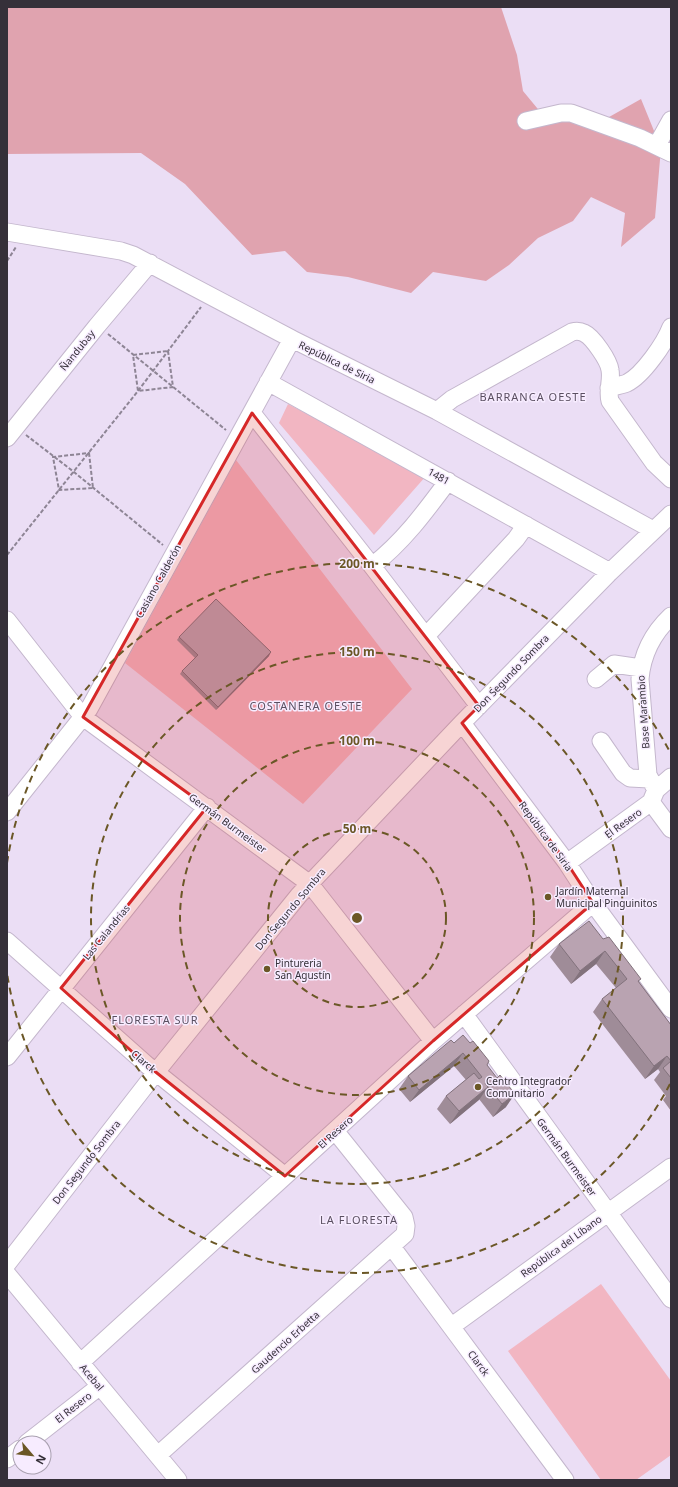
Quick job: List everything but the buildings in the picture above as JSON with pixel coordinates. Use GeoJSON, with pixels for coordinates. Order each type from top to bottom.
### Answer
{"type":"FeatureCollection","features":[{"type":"Feature","properties":{"kind":"street"},"geometry":{"type":"LineString","coordinates":[[526,121],[561,113],[571,113],[664,149],[671,120]]}},
{"type":"Feature","properties":{"kind":"street","name":"República de Siria"},"geometry":{"type":"LineString","coordinates":[[7,232],[121,251],[150,263],[292,339],[437,411],[653,530]]}},
{"type":"Feature","properties":{"kind":"street","name":"Ñandubay"},"geometry":{"type":"LineString","coordinates":[[11,433],[150,263]]}},
{"type":"Feature","properties":{"kind":"street"},"geometry":{"type":"LineString","coordinates":[[609,388],[628,382],[648,364],[661,346],[671,327]]}},
{"type":"Feature","properties":{"kind":"street"},"geometry":{"type":"LineString","coordinates":[[437,411],[452,399],[572,332],[579,331],[590,337],[608,362],[611,372],[608,394],[610,401],[654,463],[671,479]]}},
{"type":"Feature","properties":{"kind":"street","name":"Casiano Calderón"},"geometry":{"type":"LineString","coordinates":[[7,812],[83,717],[292,339]]}},
{"type":"Feature","properties":{"kind":"street","name":"1481"},"geometry":{"type":"LineString","coordinates":[[268,382],[610,572]]}},
{"type":"Feature","properties":{"kind":"street"},"geometry":{"type":"LineString","coordinates":[[252,413],[479,706]]}},
{"type":"Feature","properties":{"kind":"street"},"geometry":{"type":"LineString","coordinates":[[372,566],[392,550],[410,531],[448,481]]}},
{"type":"Feature","properties":{"kind":"street","name":"Don Segundo Sombra"},"geometry":{"type":"LineString","coordinates":[[7,1264],[156,1072],[310,884],[462,722],[610,572],[671,514]]}},
{"type":"Feature","properties":{"kind":"street"},"geometry":{"type":"LineString","coordinates":[[426,636],[516,539],[526,525]]}},
{"type":"Feature","properties":{"kind":"street","name":"Base Marambio"},"geometry":{"type":"LineString","coordinates":[[652,790],[640,679],[641,668],[648,648],[661,627],[671,616]]}},
{"type":"Feature","properties":{"kind":"street","name":"Germán Burmeister"},"geometry":{"type":"LineString","coordinates":[[7,620],[83,717],[310,884],[433,1041]]}},
{"type":"Feature","properties":{"kind":"street"},"geometry":{"type":"LineString","coordinates":[[596,679],[614,664],[641,668]]}},
{"type":"Feature","properties":{"kind":"street","name":"República de Siria"},"geometry":{"type":"LineString","coordinates":[[462,722],[567,863],[593,903],[668,1000]]}},
{"type":"Feature","properties":{"kind":"street"},"geometry":{"type":"LineString","coordinates":[[601,741],[624,774],[652,790],[671,829]]}},
{"type":"Feature","properties":{"kind":"street","name":"El Resero"},"geometry":{"type":"LineString","coordinates":[[567,863],[652,790],[671,777]]}},
{"type":"Feature","properties":{"kind":"street","name":"Las Calandrias"},"geometry":{"type":"LineString","coordinates":[[7,1057],[206,807]]}},
{"type":"Feature","properties":{"kind":"street","name":"El Resero"},"geometry":{"type":"LineString","coordinates":[[80,1363],[285,1176],[336,1132],[433,1041],[593,903]]}},
{"type":"Feature","properties":{"kind":"street","name":"Clarck"},"geometry":{"type":"LineString","coordinates":[[7,941],[156,1072],[285,1176]]}},
{"type":"Feature","properties":{"kind":"street","name":"Germán Burmeister"},"geometry":{"type":"LineString","coordinates":[[464,1014],[671,1299]]}},
{"type":"Feature","properties":{"kind":"street","name":"Gaudencio Erbetta"},"geometry":{"type":"LineString","coordinates":[[158,1455],[405,1234],[406,1226],[404,1217],[336,1132]]}},
{"type":"Feature","properties":{"kind":"street","name":"República del Líbano"},"geometry":{"type":"LineString","coordinates":[[452,1326],[671,1167]]}},
{"type":"Feature","properties":{"kind":"street","name":"Clarck"},"geometry":{"type":"LineString","coordinates":[[392,1247],[565,1480]]}},
{"type":"Feature","properties":{"kind":"street","name":"Acebal"},"geometry":{"type":"LineString","coordinates":[[7,1274],[178,1480]]}},
{"type":"Feature","properties":{"kind":"street","name":"El Resero"},"geometry":{"type":"LineString","coordinates":[[37,1435],[100,1386]]}},
{"type":"Feature","properties":{"kind":"path"},"geometry":{"type":"LineString","coordinates":[[7,555],[138,391],[210,295]]}},
{"type":"Feature","properties":{"kind":"path"},"geometry":{"type":"LineString","coordinates":[[97,326],[229,433]]}},
{"type":"Feature","properties":{"kind":"path"},"geometry":{"type":"LineString","coordinates":[[133,355],[168,351]]}},
{"type":"Feature","properties":{"kind":"path"},"geometry":{"type":"LineString","coordinates":[[168,351],[173,387]]}},
{"type":"Feature","properties":{"kind":"path"},"geometry":{"type":"LineString","coordinates":[[133,355],[138,391]]}},
{"type":"Feature","properties":{"kind":"path"},"geometry":{"type":"LineString","coordinates":[[138,391],[173,387]]}},
{"type":"Feature","properties":{"kind":"path"},"geometry":{"type":"LineString","coordinates":[[11,433],[53,457],[74,472],[167,549]]}},
{"type":"Feature","properties":{"kind":"path"},"geometry":{"type":"LineString","coordinates":[[53,457],[89,453]]}},
{"type":"Feature","properties":{"kind":"path"},"geometry":{"type":"LineString","coordinates":[[89,453],[93,488]]}},
{"type":"Feature","properties":{"kind":"path"},"geometry":{"type":"LineString","coordinates":[[53,457],[59,490]]}},
{"type":"Feature","properties":{"kind":"path"},"geometry":{"type":"LineString","coordinates":[[59,490],[93,488]]}},
{"type":"Feature","properties":{"kind":"highlighted area"},"geometry":{"type":"Polygon","coordinates":[[[252,413],[479,706],[462,723],[567,863],[593,903],[433,1041],[285,1176],[147,1065],[61,988],[207,807],[83,717],[252,413]]]}},
{"type":"Feature","properties":{"kind":"shaded area"},"geometry":{"type":"Polygon","coordinates":[[[7,7],[501,7],[517,55],[523,91],[542,114],[602,121],[641,99],[661,148],[655,218],[621,247],[625,213],[591,197],[573,221],[538,238],[509,265],[486,281],[433,272],[411,293],[348,277],[307,272],[285,251],[252,255],[185,184],[141,153],[7,154],[7,7]]]}},
{"type":"Feature","properties":{"kind":"shaded area"},"geometry":{"type":"Polygon","coordinates":[[[288,404],[426,476],[374,535],[279,423],[288,404]]]}},
{"type":"Feature","properties":{"kind":"shaded area"},"geometry":{"type":"Polygon","coordinates":[[[236,460],[412,689],[303,804],[125,663],[236,460]]]}},
{"type":"Feature","properties":{"kind":"shaded area"},"geometry":{"type":"Polygon","coordinates":[[[601,1284],[671,1381],[671,1455],[636,1480],[601,1480],[508,1351],[601,1284]]]}},
{"type":"Feature","properties":{"kind":"place","name":"Jardín Maternal Municipal Pinguinitos"},"geometry":{"type":"Point","coordinates":[548,897]}},
{"type":"Feature","properties":{"kind":"place","name":"Pintureria San Agustín"},"geometry":{"type":"Point","coordinates":[267,969]}},
{"type":"Feature","properties":{"kind":"place","name":"Centro Integrador Comunitario"},"geometry":{"type":"Point","coordinates":[478,1087]}},
{"type":"Feature","properties":{"kind":"district","name":"BARRANCA OESTE"},"geometry":{"type":"Point","coordinates":[533,397]}},
{"type":"Feature","properties":{"kind":"district","name":"COSTANERA OESTE"},"geometry":{"type":"Point","coordinates":[306,706]}},
{"type":"Feature","properties":{"kind":"district","name":"FLORESTA SUR"},"geometry":{"type":"Point","coordinates":[155,1020]}},
{"type":"Feature","properties":{"kind":"district","name":"LA FLORESTA"},"geometry":{"type":"Point","coordinates":[359,1220]}}]}
